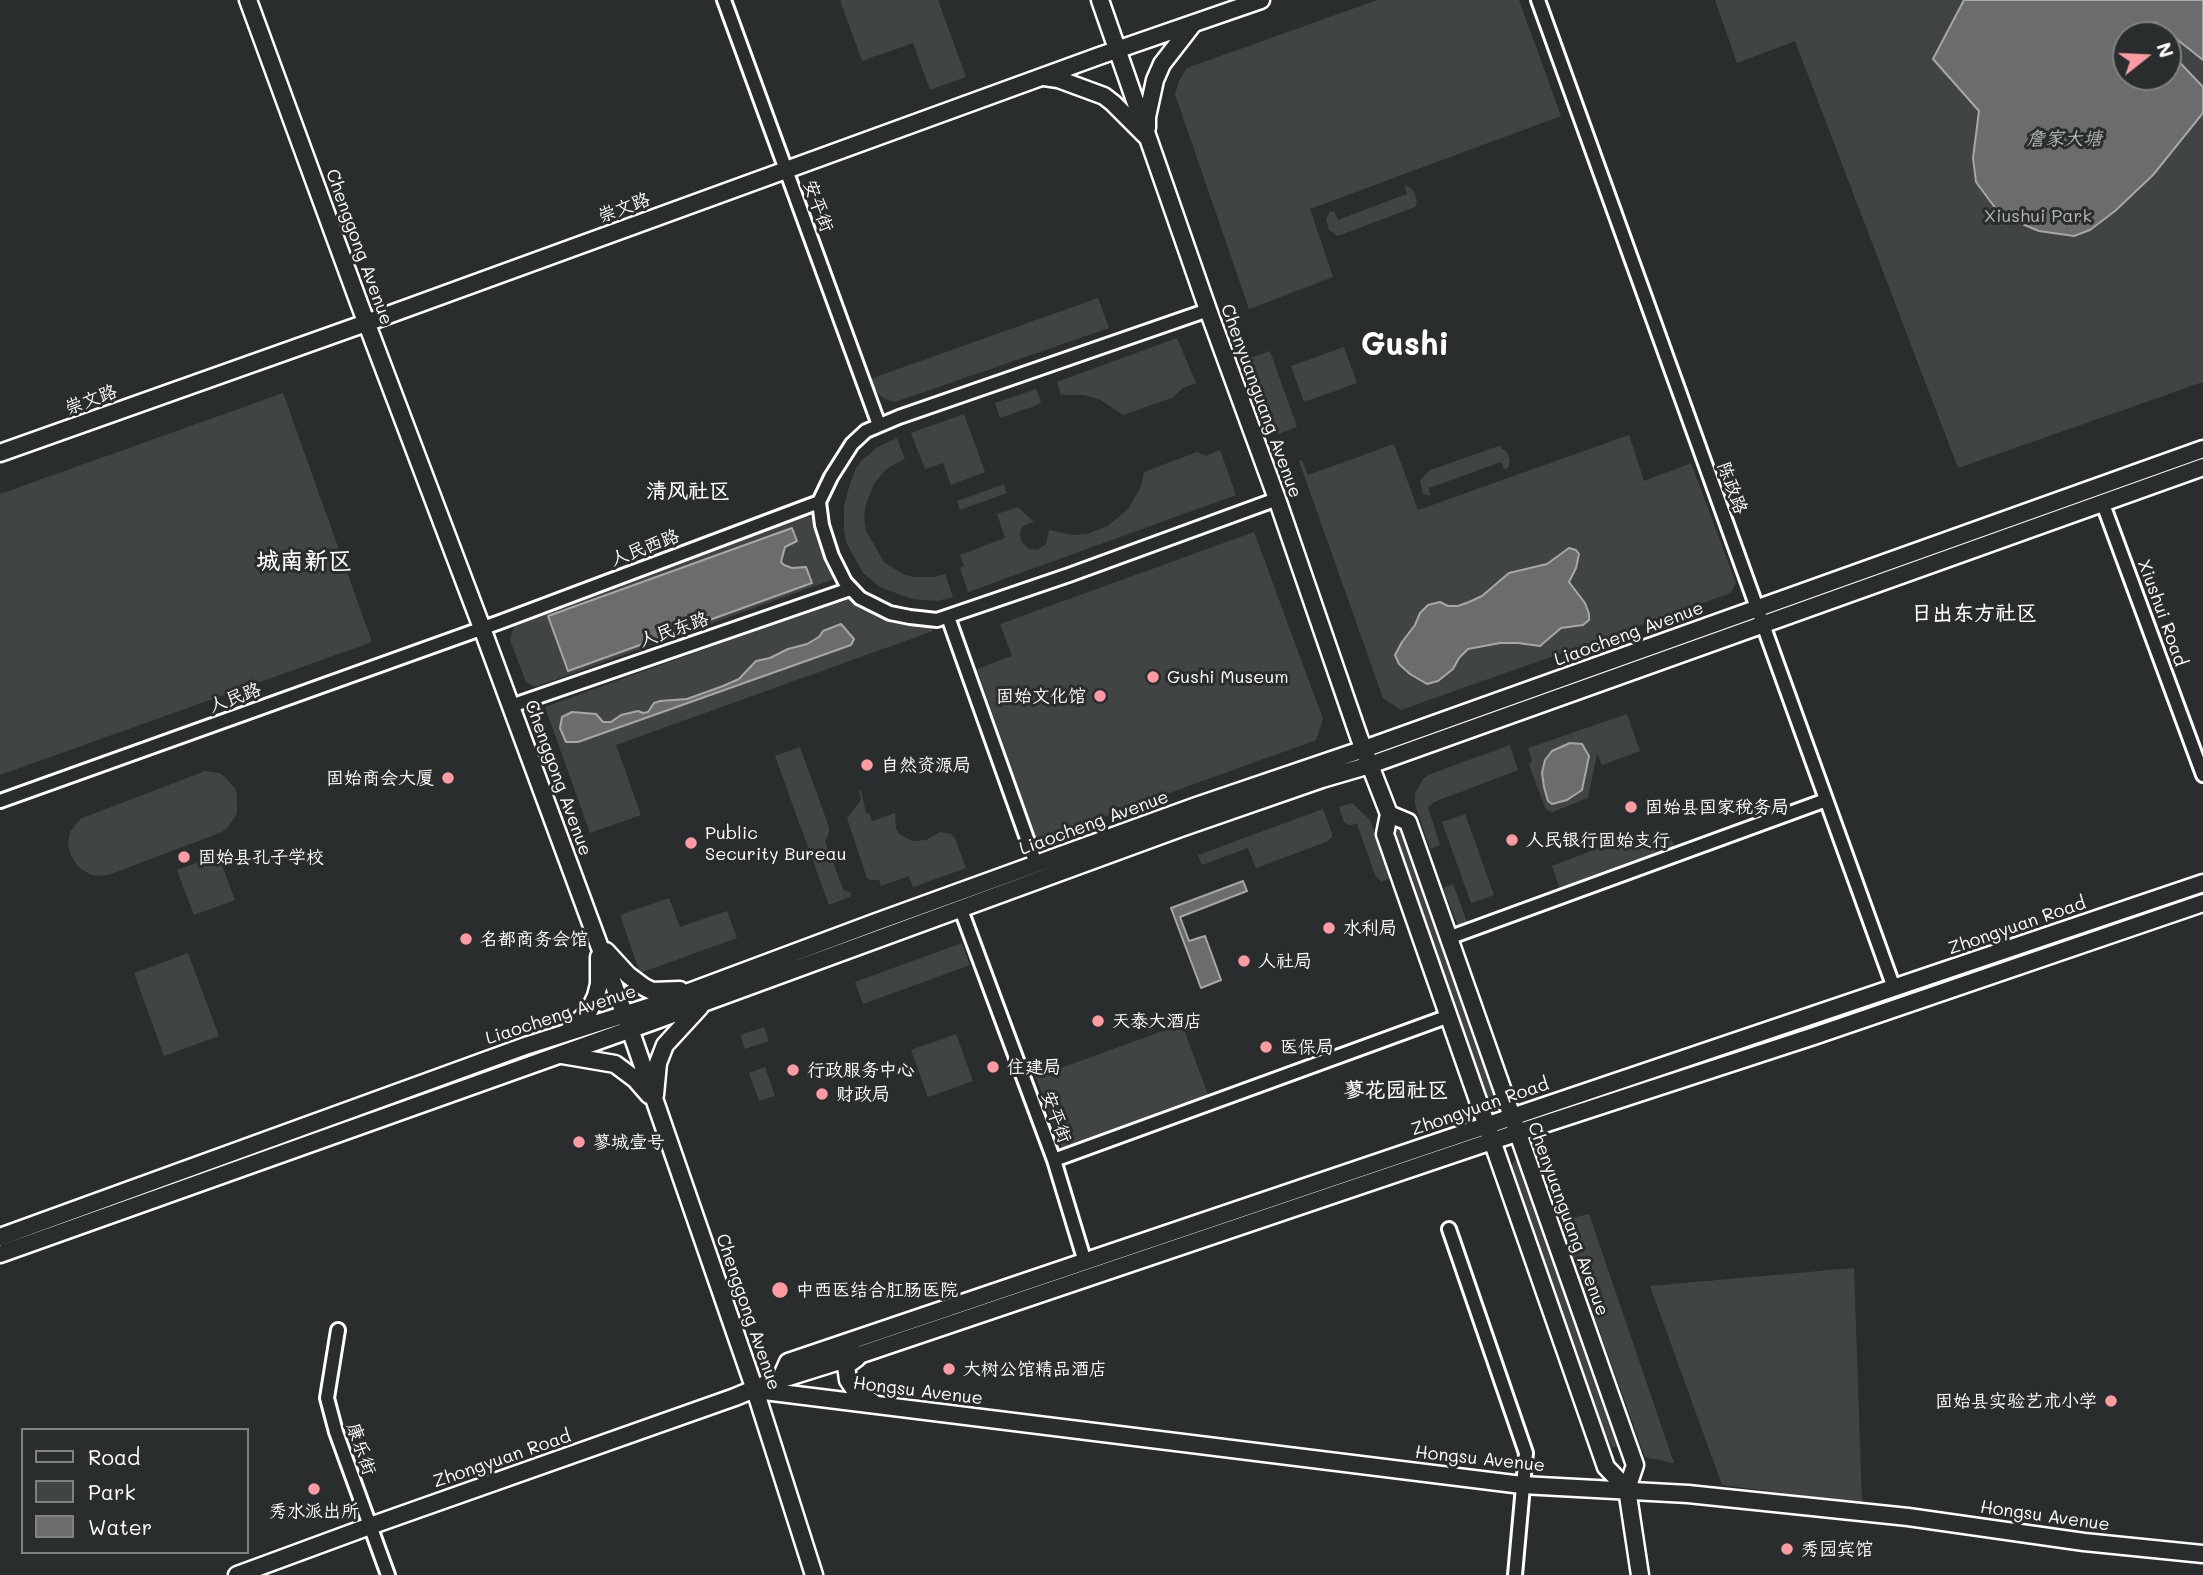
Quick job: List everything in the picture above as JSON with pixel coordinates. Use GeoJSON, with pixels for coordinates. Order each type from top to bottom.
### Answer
{"type":"FeatureCollection","features":[{"type":"Feature","properties":{"kind":"main road","name":"Chenggong Avenue"},"geometry":{"type":"LineString","coordinates":[[248,0],[598,941],[755,1390],[814,1575]]}},
{"type":"Feature","properties":{"kind":"main road","name":"Chenyuanguang Avenue"},"geometry":{"type":"LineString","coordinates":[[1100,0],[1389,814],[1385,834],[1605,1467],[1627,1489]]}},
{"type":"Feature","properties":{"kind":"main road","name":"崇文路"},"geometry":{"type":"LineString","coordinates":[[0,453],[1261,0]]}},
{"type":"Feature","properties":{"kind":"main road"},"geometry":{"type":"LineString","coordinates":[[1148,137],[1147,117],[1155,80],[1162,64],[1193,24]]}},
{"type":"Feature","properties":{"kind":"main road"},"geometry":{"type":"LineString","coordinates":[[1042,77],[1058,79],[1104,96],[1148,137]]}},
{"type":"Feature","properties":{"kind":"main road","name":"Liaocheng Avenue"},"geometry":{"type":"LineString","coordinates":[[0,1254],[560,1054],[627,1022],[1206,819],[1370,765],[2203,449]]}},
{"type":"Feature","properties":{"kind":"main road","name":"Liaocheng Avenue"},"geometry":{"type":"LineString","coordinates":[[703,995],[1036,864],[1196,806],[2103,504],[2203,467]]}},
{"type":"Feature","properties":{"kind":"main road","name":"Chenyuanguang Avenue"},"geometry":{"type":"LineString","coordinates":[[1389,814],[1408,822],[1635,1465],[1627,1489],[1640,1575]]}},
{"type":"Feature","properties":{"kind":"main road","name":"Zhongyuan Road"},"geometry":{"type":"LineString","coordinates":[[237,1575],[780,1380],[862,1354],[1489,1133],[1511,1116],[2203,883]]}},
{"type":"Feature","properties":{"kind":"main road","name":"Zhongyuan Road"},"geometry":{"type":"LineString","coordinates":[[780,1380],[788,1362],[1085,1262],[1489,1133],[1516,1133],[1801,1040],[2203,903]]}},
{"type":"Feature","properties":{"kind":"main road"},"geometry":{"type":"LineString","coordinates":[[598,941],[628,975],[652,991],[703,995],[665,1045],[659,1063],[655,1101]]}},
{"type":"Feature","properties":{"kind":"main road"},"geometry":{"type":"LineString","coordinates":[[562,1035],[589,1010],[596,996],[599,975],[598,941]]}},
{"type":"Feature","properties":{"kind":"main road","name":"Liaocheng Avenue"},"geometry":{"type":"LineString","coordinates":[[0,1237],[528,1045],[627,1022]]}},
{"type":"Feature","properties":{"kind":"main road"},"geometry":{"type":"LineString","coordinates":[[560,1054],[615,1064],[635,1079],[655,1101]]}},
{"type":"Feature","properties":{"kind":"main road"},"geometry":{"type":"LineString","coordinates":[[862,1354],[846,1366],[845,1374],[853,1389],[877,1405]]}},
{"type":"Feature","properties":{"kind":"main road","name":"Hongsu Avenue"},"geometry":{"type":"LineString","coordinates":[[755,1390],[1522,1485],[1627,1489],[1908,1517],[2084,1542],[2203,1554]]}},
{"type":"Feature","properties":{"kind":"street","name":"安平街"},"geometry":{"type":"LineString","coordinates":[[724,0],[879,425]]}},
{"type":"Feature","properties":{"kind":"street","name":"陈政路"},"geometry":{"type":"LineString","coordinates":[[1538,0],[1894,988]]}},
{"type":"Feature","properties":{"kind":"street"},"geometry":{"type":"LineString","coordinates":[[1208,310],[866,431],[852,444],[819,502],[822,525],[832,556],[850,589],[860,598],[890,613],[926,620],[948,617],[1277,499]]}},
{"type":"Feature","properties":{"kind":"street","name":"人民西路"},"geometry":{"type":"LineString","coordinates":[[482,628],[819,502]]}},
{"type":"Feature","properties":{"kind":"street","name":"Xiushui Road"},"geometry":{"type":"LineString","coordinates":[[2103,504],[2203,775]]}},
{"type":"Feature","properties":{"kind":"street","name":"人民东路"},"geometry":{"type":"LineString","coordinates":[[511,706],[850,589]]}},
{"type":"Feature","properties":{"kind":"street"},"geometry":{"type":"LineString","coordinates":[[948,617],[1036,864]]}},
{"type":"Feature","properties":{"kind":"street","name":"人民路"},"geometry":{"type":"LineString","coordinates":[[0,801],[482,628]]}},
{"type":"Feature","properties":{"kind":"street"},"geometry":{"type":"LineString","coordinates":[[1448,938],[1826,800]]}},
{"type":"Feature","properties":{"kind":"street","name":"安平街"},"geometry":{"type":"LineString","coordinates":[[960,907],[1054,1160],[1085,1262]]}},
{"type":"Feature","properties":{"kind":"street"},"geometry":{"type":"LineString","coordinates":[[1054,1160],[1449,1016]]}},
{"type":"Feature","properties":{"kind":"street"},"geometry":{"type":"LineString","coordinates":[[1449,1229],[1526,1453],[1516,1575]]}},
{"type":"Feature","properties":{"kind":"street","name":"康乐街"},"geometry":{"type":"LineString","coordinates":[[338,1331],[327,1398],[336,1433],[388,1575]]}},
{"type":"Feature","properties":{"kind":"green space"},"geometry":{"type":"Polygon","coordinates":[[[840,0],[938,0],[966,77],[930,90],[913,43],[862,61],[840,0]]]}},
{"type":"Feature","properties":{"kind":"green space"},"geometry":{"type":"Polygon","coordinates":[[[1377,0],[1519,0],[1561,116],[1310,209],[1333,277],[1249,309],[1175,94],[1179,81],[1187,68],[1377,0]]]}},
{"type":"Feature","properties":{"kind":"green space","name":"Xiushui Park"},"geometry":{"type":"Polygon","coordinates":[[[1715,0],[2203,0],[2203,382],[1958,468],[1795,41],[1737,63],[1715,0]]]}},
{"type":"Feature","properties":{"kind":"green space"},"geometry":{"type":"Polygon","coordinates":[[[1404,185],[1411,188],[1415,194],[1415,207],[1338,236],[1329,230],[1326,219],[1330,212],[1334,211],[1338,220],[1407,194],[1404,185]]]}},
{"type":"Feature","properties":{"kind":"green space"},"geometry":{"type":"Polygon","coordinates":[[[1098,298],[1109,328],[895,402],[885,399],[875,391],[870,379],[1098,298]]]}},
{"type":"Feature","properties":{"kind":"green space"},"geometry":{"type":"Polygon","coordinates":[[[1177,338],[1196,383],[1183,388],[1172,398],[1123,415],[1099,399],[1084,395],[1061,395],[1057,382],[1177,338]]]}},
{"type":"Feature","properties":{"kind":"green space"},"geometry":{"type":"Polygon","coordinates":[[[1344,347],[1357,383],[1304,402],[1291,366],[1344,347]]]}},
{"type":"Feature","properties":{"kind":"green space"},"geometry":{"type":"Polygon","coordinates":[[[1270,351],[1297,427],[1278,434],[1250,358],[1270,351]]]}},
{"type":"Feature","properties":{"kind":"green space"},"geometry":{"type":"Polygon","coordinates":[[[1036,389],[1041,402],[1000,418],[995,403],[1036,389]]]}},
{"type":"Feature","properties":{"kind":"green space"},"geometry":{"type":"Polygon","coordinates":[[[283,393],[372,642],[0,775],[0,494],[283,393]]]}},
{"type":"Feature","properties":{"kind":"green space"},"geometry":{"type":"Polygon","coordinates":[[[964,414],[985,472],[951,485],[943,463],[925,469],[911,433],[964,414]]]}},
{"type":"Feature","properties":{"kind":"green space"},"geometry":{"type":"Polygon","coordinates":[[[1629,435],[1644,481],[1691,463],[1736,583],[1731,593],[1401,710],[1383,698],[1299,461],[1302,460],[1308,475],[1394,444],[1418,510],[1629,435]]]}},
{"type":"Feature","properties":{"kind":"green space"},"geometry":{"type":"Polygon","coordinates":[[[897,438],[905,459],[886,469],[874,484],[866,504],[866,531],[884,562],[903,574],[914,577],[945,574],[953,597],[937,601],[912,599],[880,587],[863,573],[846,542],[844,506],[856,468],[878,447],[897,438]]]}},
{"type":"Feature","properties":{"kind":"green space"},"geometry":{"type":"Polygon","coordinates":[[[1499,446],[1507,452],[1510,461],[1508,468],[1504,469],[1501,462],[1429,488],[1430,496],[1423,494],[1420,481],[1430,470],[1499,446]]]}},
{"type":"Feature","properties":{"kind":"green space"},"geometry":{"type":"Polygon","coordinates":[[[1220,450],[1236,495],[968,592],[960,568],[964,566],[960,555],[1005,538],[997,514],[1018,507],[1034,522],[1021,529],[1021,541],[1029,549],[1037,550],[1046,544],[1049,530],[1073,535],[1087,534],[1108,526],[1129,508],[1141,486],[1144,472],[1197,452],[1206,456],[1220,450]]]}},
{"type":"Feature","properties":{"kind":"green space"},"geometry":{"type":"Polygon","coordinates":[[[1004,484],[1007,493],[960,510],[957,501],[1004,484]]]}},
{"type":"Feature","properties":{"kind":"green space"},"geometry":{"type":"Polygon","coordinates":[[[802,516],[815,517],[835,575],[834,579],[535,687],[526,682],[510,640],[514,626],[523,619],[802,516]]]}},
{"type":"Feature","properties":{"kind":"green space"},"geometry":{"type":"Polygon","coordinates":[[[1254,532],[1323,719],[1316,740],[1037,841],[977,669],[1012,656],[1000,624],[1254,532]]]}},
{"type":"Feature","properties":{"kind":"green space"},"geometry":{"type":"Polygon","coordinates":[[[857,594],[926,620],[933,631],[616,745],[641,815],[590,833],[545,707],[857,594]]]}},
{"type":"Feature","properties":{"kind":"green space"},"geometry":{"type":"Polygon","coordinates":[[[1627,714],[1640,751],[1602,765],[1597,754],[1588,798],[1552,812],[1546,810],[1529,765],[1532,761],[1528,748],[1627,714]]]}},
{"type":"Feature","properties":{"kind":"green space"},"geometry":{"type":"Polygon","coordinates":[[[1510,745],[1518,770],[1434,802],[1428,807],[1440,845],[1430,849],[1415,804],[1415,794],[1423,779],[1510,745]]]}},
{"type":"Feature","properties":{"kind":"green space"},"geometry":{"type":"Polygon","coordinates":[[[800,747],[829,827],[825,841],[844,891],[851,892],[850,897],[829,905],[775,756],[800,747]]]}},
{"type":"Feature","properties":{"kind":"green space"},"geometry":{"type":"Polygon","coordinates":[[[205,771],[219,773],[225,777],[235,788],[237,795],[237,814],[222,832],[111,874],[91,875],[78,867],[68,845],[70,832],[80,819],[205,771]]]}},
{"type":"Feature","properties":{"kind":"green space"},"geometry":{"type":"Polygon","coordinates":[[[861,790],[866,813],[869,813],[872,821],[895,813],[896,829],[900,835],[913,841],[926,840],[940,832],[951,834],[966,868],[913,887],[909,876],[881,886],[879,880],[867,878],[847,818],[859,803],[861,790]]]}},
{"type":"Feature","properties":{"kind":"green space"},"geometry":{"type":"Polygon","coordinates":[[[1352,803],[1370,820],[1391,878],[1381,882],[1375,875],[1357,824],[1348,825],[1344,822],[1339,807],[1352,803]]]}},
{"type":"Feature","properties":{"kind":"green space"},"geometry":{"type":"Polygon","coordinates":[[[1323,809],[1332,833],[1332,837],[1326,842],[1256,868],[1248,848],[1202,865],[1198,855],[1323,809]]]}},
{"type":"Feature","properties":{"kind":"green space"},"geometry":{"type":"Polygon","coordinates":[[[1465,814],[1494,895],[1471,903],[1442,822],[1465,814]]]}},
{"type":"Feature","properties":{"kind":"green space"},"geometry":{"type":"Polygon","coordinates":[[[1397,824],[1404,829],[1495,1092],[1497,1100],[1493,1105],[1487,1105],[1390,828],[1397,824]]]}},
{"type":"Feature","properties":{"kind":"green space"},"geometry":{"type":"Polygon","coordinates":[[[1669,832],[1676,851],[1561,892],[1552,866],[1612,843],[1624,848],[1669,832]]]}},
{"type":"Feature","properties":{"kind":"green space"},"geometry":{"type":"Polygon","coordinates":[[[218,855],[235,900],[194,915],[177,870],[218,855]]]}},
{"type":"Feature","properties":{"kind":"green space"},"geometry":{"type":"Polygon","coordinates":[[[1453,884],[1468,925],[1459,928],[1443,888],[1453,884]]]}},
{"type":"Feature","properties":{"kind":"green space"},"geometry":{"type":"Polygon","coordinates":[[[669,898],[680,927],[727,911],[737,938],[640,973],[620,915],[669,898]]]}},
{"type":"Feature","properties":{"kind":"green space"},"geometry":{"type":"Polygon","coordinates":[[[962,943],[970,965],[863,1004],[855,982],[962,943]]]}},
{"type":"Feature","properties":{"kind":"green space"},"geometry":{"type":"Polygon","coordinates":[[[188,953],[219,1036],[164,1056],[134,973],[188,953]]]}},
{"type":"Feature","properties":{"kind":"green space"},"geometry":{"type":"Polygon","coordinates":[[[1182,1024],[1209,1097],[1063,1151],[1036,1077],[1182,1024]]]}},
{"type":"Feature","properties":{"kind":"green space"},"geometry":{"type":"Polygon","coordinates":[[[764,1027],[769,1041],[745,1049],[740,1035],[764,1027]]]}},
{"type":"Feature","properties":{"kind":"green space"},"geometry":{"type":"Polygon","coordinates":[[[956,1034],[973,1081],[928,1097],[911,1050],[956,1034]]]}},
{"type":"Feature","properties":{"kind":"green space"},"geometry":{"type":"Polygon","coordinates":[[[765,1067],[775,1096],[759,1101],[749,1073],[765,1067]]]}},
{"type":"Feature","properties":{"kind":"green space"},"geometry":{"type":"Polygon","coordinates":[[[1514,1161],[1521,1161],[1623,1445],[1620,1447],[1612,1447],[1605,1433],[1511,1168],[1514,1161]]]}},
{"type":"Feature","properties":{"kind":"green space"},"geometry":{"type":"Polygon","coordinates":[[[1589,1214],[1674,1463],[1645,1457],[1560,1221],[1589,1214]]]}},
{"type":"Feature","properties":{"kind":"green space"},"geometry":{"type":"Polygon","coordinates":[[[1854,1268],[1862,1503],[1722,1485],[1650,1286],[1854,1268]]]}},
{"type":"Feature","properties":{"kind":"water","name":"詹家大塘"},"geometry":{"type":"Polygon","coordinates":[[[1964,0],[2203,0],[2203,60],[2182,43],[2182,21],[2112,21],[2112,91],[2182,91],[2182,65],[2203,87],[2203,113],[2153,175],[2115,211],[2090,230],[2074,236],[2039,231],[1996,209],[1976,182],[1973,158],[1979,111],[1933,59],[1964,0]]]}},
{"type":"Feature","properties":{"kind":"water"},"geometry":{"type":"Polygon","coordinates":[[[792,528],[797,541],[785,547],[781,562],[792,568],[806,567],[812,583],[568,671],[548,616],[792,528]]]}},
{"type":"Feature","properties":{"kind":"water"},"geometry":{"type":"Polygon","coordinates":[[[1569,548],[1579,554],[1569,582],[1585,603],[1589,614],[1589,620],[1583,625],[1561,628],[1540,646],[1500,643],[1468,649],[1453,669],[1438,681],[1427,684],[1399,664],[1395,655],[1420,613],[1428,605],[1440,602],[1448,606],[1458,606],[1469,602],[1482,596],[1509,573],[1547,564],[1569,548]]]}},
{"type":"Feature","properties":{"kind":"water"},"geometry":{"type":"Polygon","coordinates":[[[841,624],[854,639],[851,645],[578,742],[566,742],[560,728],[562,717],[572,712],[596,714],[603,722],[611,722],[621,715],[648,712],[654,703],[660,701],[687,699],[723,686],[739,679],[756,661],[807,644],[819,637],[823,631],[841,624]]]}},
{"type":"Feature","properties":{"kind":"water"},"geometry":{"type":"Polygon","coordinates":[[[1570,743],[1582,744],[1589,756],[1582,790],[1567,800],[1552,804],[1548,801],[1544,787],[1542,773],[1545,760],[1552,751],[1570,743]]]}},
{"type":"Feature","properties":{"kind":"water"},"geometry":{"type":"Polygon","coordinates":[[[1243,881],[1247,891],[1180,917],[1189,941],[1205,936],[1221,980],[1201,988],[1171,908],[1243,881]]]}},
{"type":"Feature","properties":{"kind":"place","name":"Gushi Museum"},"geometry":{"type":"Point","coordinates":[1153,677]}},
{"type":"Feature","properties":{"kind":"place","name":"固始文化馆"},"geometry":{"type":"Point","coordinates":[1100,696]}},
{"type":"Feature","properties":{"kind":"place","name":"自然资源局"},"geometry":{"type":"Point","coordinates":[867,765]}},
{"type":"Feature","properties":{"kind":"place","name":"固始商会大厦"},"geometry":{"type":"Point","coordinates":[448,778]}},
{"type":"Feature","properties":{"kind":"place","name":"固始县国家税务局"},"geometry":{"type":"Point","coordinates":[1631,807]}},
{"type":"Feature","properties":{"kind":"place","name":"人民银行固始支行"},"geometry":{"type":"Point","coordinates":[1512,840]}},
{"type":"Feature","properties":{"kind":"place","name":"Public Security Bureau"},"geometry":{"type":"Point","coordinates":[691,843]}},
{"type":"Feature","properties":{"kind":"place","name":"固始县孔子学校"},"geometry":{"type":"Point","coordinates":[184,857]}},
{"type":"Feature","properties":{"kind":"place","name":"水利局"},"geometry":{"type":"Point","coordinates":[1329,928]}},
{"type":"Feature","properties":{"kind":"place","name":"名都商务会馆"},"geometry":{"type":"Point","coordinates":[466,939]}},
{"type":"Feature","properties":{"kind":"place","name":"人社局"},"geometry":{"type":"Point","coordinates":[1244,961]}},
{"type":"Feature","properties":{"kind":"place","name":"天泰大酒店"},"geometry":{"type":"Point","coordinates":[1098,1021]}},
{"type":"Feature","properties":{"kind":"place","name":"医保局"},"geometry":{"type":"Point","coordinates":[1266,1047]}},
{"type":"Feature","properties":{"kind":"place","name":"住建局"},"geometry":{"type":"Point","coordinates":[993,1067]}},
{"type":"Feature","properties":{"kind":"place","name":"行政服务中心"},"geometry":{"type":"Point","coordinates":[793,1070]}},
{"type":"Feature","properties":{"kind":"place","name":"财政局"},"geometry":{"type":"Point","coordinates":[822,1094]}},
{"type":"Feature","properties":{"kind":"place","name":"蓼城壹号"},"geometry":{"type":"Point","coordinates":[579,1142]}},
{"type":"Feature","properties":{"kind":"place","name":"中西医结合肛肠医院"},"geometry":{"type":"Point","coordinates":[780,1290]}},
{"type":"Feature","properties":{"kind":"place","name":"大树公馆精品酒店"},"geometry":{"type":"Point","coordinates":[949,1369]}},
{"type":"Feature","properties":{"kind":"place","name":"固始县实验艺术小学"},"geometry":{"type":"Point","coordinates":[2111,1401]}},
{"type":"Feature","properties":{"kind":"place","name":"秀水派出所"},"geometry":{"type":"Point","coordinates":[314,1489]}},
{"type":"Feature","properties":{"kind":"place","name":"秀园宾馆"},"geometry":{"type":"Point","coordinates":[1787,1549]}},
{"type":"Feature","properties":{"kind":"district","name":"Gushi"},"geometry":{"type":"Point","coordinates":[1405,345]}},
{"type":"Feature","properties":{"kind":"district","name":"清风社区"},"geometry":{"type":"Point","coordinates":[688,492]}},
{"type":"Feature","properties":{"kind":"district","name":"城南新区"},"geometry":{"type":"Point","coordinates":[304,562]}},
{"type":"Feature","properties":{"kind":"district","name":"日出东方社区"},"geometry":{"type":"Point","coordinates":[1974,614]}},
{"type":"Feature","properties":{"kind":"district","name":"蓼花园社区"},"geometry":{"type":"Point","coordinates":[1396,1091]}}]}
